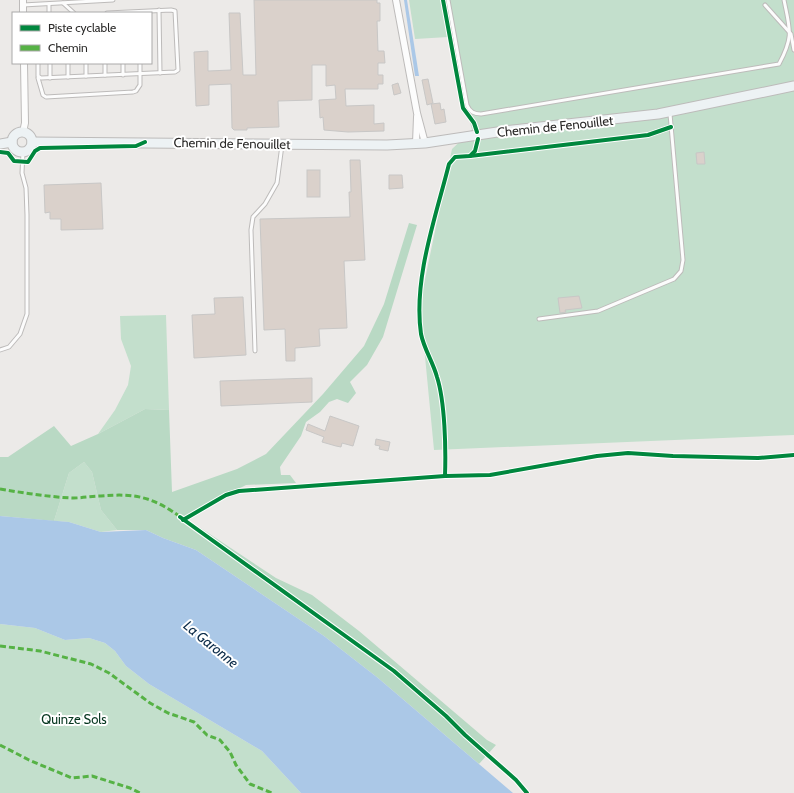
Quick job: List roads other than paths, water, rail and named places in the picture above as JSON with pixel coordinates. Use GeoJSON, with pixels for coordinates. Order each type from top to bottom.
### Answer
{"type":"FeatureCollection","features":[{"type":"Feature","properties":{"kind":"street"},"geometry":{"type":"LineString","coordinates":[[396,0],[417,113],[421,143]]}},
{"type":"Feature","properties":{"kind":"street"},"geometry":{"type":"LineString","coordinates":[[23,132],[25,124],[24,64]]}},
{"type":"Feature","properties":{"kind":"street","name":"Chemin de Fenouillet"},"geometry":{"type":"LineString","coordinates":[[32,142],[387,145],[421,143],[670,112],[794,86]]}},
{"type":"Feature","properties":{"kind":"street"},"geometry":{"type":"LineString","coordinates":[[12,142],[17,150],[23,152],[30,147],[32,142],[31,137],[23,132]]}},
{"type":"Feature","properties":{"kind":"street"},"geometry":{"type":"LineString","coordinates":[[12,142],[15,135],[23,132]]}},
{"type":"Feature","properties":{"kind":"street"},"geometry":{"type":"LineString","coordinates":[[0,144],[12,142]]}},
{"type":"Feature","properties":{"kind":"lane"},"geometry":{"type":"LineString","coordinates":[[23,2],[49,4],[113,0]]}},
{"type":"Feature","properties":{"kind":"lane"},"geometry":{"type":"LineString","coordinates":[[448,0],[467,105],[469,110],[474,114],[779,64],[789,48],[791,34]]}},
{"type":"Feature","properties":{"kind":"lane"},"geometry":{"type":"LineString","coordinates":[[784,0],[794,50]]}},
{"type":"Feature","properties":{"kind":"lane"},"geometry":{"type":"LineString","coordinates":[[63,3],[73,12]]}},
{"type":"Feature","properties":{"kind":"lane"},"geometry":{"type":"LineString","coordinates":[[49,4],[49,12]]}},
{"type":"Feature","properties":{"kind":"lane"},"geometry":{"type":"LineString","coordinates":[[765,5],[791,34]]}},
{"type":"Feature","properties":{"kind":"lane"},"geometry":{"type":"LineString","coordinates":[[159,10],[160,73]]}},
{"type":"Feature","properties":{"kind":"lane"},"geometry":{"type":"LineString","coordinates":[[38,78],[175,72],[178,69],[176,13],[174,10],[139,12]]}},
{"type":"Feature","properties":{"kind":"lane"},"geometry":{"type":"LineString","coordinates":[[38,64],[38,78],[43,95],[48,97],[133,92],[138,89],[141,74],[140,64]]}},
{"type":"Feature","properties":{"kind":"lane"},"geometry":{"type":"LineString","coordinates":[[50,64],[50,78]]}},
{"type":"Feature","properties":{"kind":"lane"},"geometry":{"type":"LineString","coordinates":[[68,64],[68,77]]}},
{"type":"Feature","properties":{"kind":"lane"},"geometry":{"type":"LineString","coordinates":[[86,64],[86,76]]}},
{"type":"Feature","properties":{"kind":"lane"},"geometry":{"type":"LineString","coordinates":[[104,64],[105,76]]}},
{"type":"Feature","properties":{"kind":"lane"},"geometry":{"type":"LineString","coordinates":[[123,64],[123,75]]}},
{"type":"Feature","properties":{"kind":"lane"},"geometry":{"type":"LineString","coordinates":[[540,319],[598,311],[674,279],[679,275],[682,268],[682,256],[670,112]]}},
{"type":"Feature","properties":{"kind":"lane"},"geometry":{"type":"LineString","coordinates":[[255,351],[251,230],[253,217],[265,204],[277,183],[282,144]]}},
{"type":"Feature","properties":{"kind":"lane"},"geometry":{"type":"LineString","coordinates":[[0,350],[9,347],[20,334],[27,314],[27,215],[26,188],[22,173],[23,152]]}},
{"type":"Feature","properties":{"kind":"water"},"geometry":{"type":"Polygon","coordinates":[[[404,0],[407,0],[419,76],[415,76],[404,0]]]}},
{"type":"Feature","properties":{"kind":"water","name":"La Garonne"},"geometry":{"type":"Polygon","coordinates":[[[0,516],[69,522],[101,532],[146,530],[196,550],[324,636],[378,678],[513,793],[301,793],[262,751],[149,684],[126,666],[115,651],[105,643],[89,638],[65,640],[35,628],[0,624],[0,516]]]}},
{"type":"Feature","properties":{"kind":"park label","name":"Quinze Sols"},"geometry":{"type":"Point","coordinates":[74,719]}}]}
